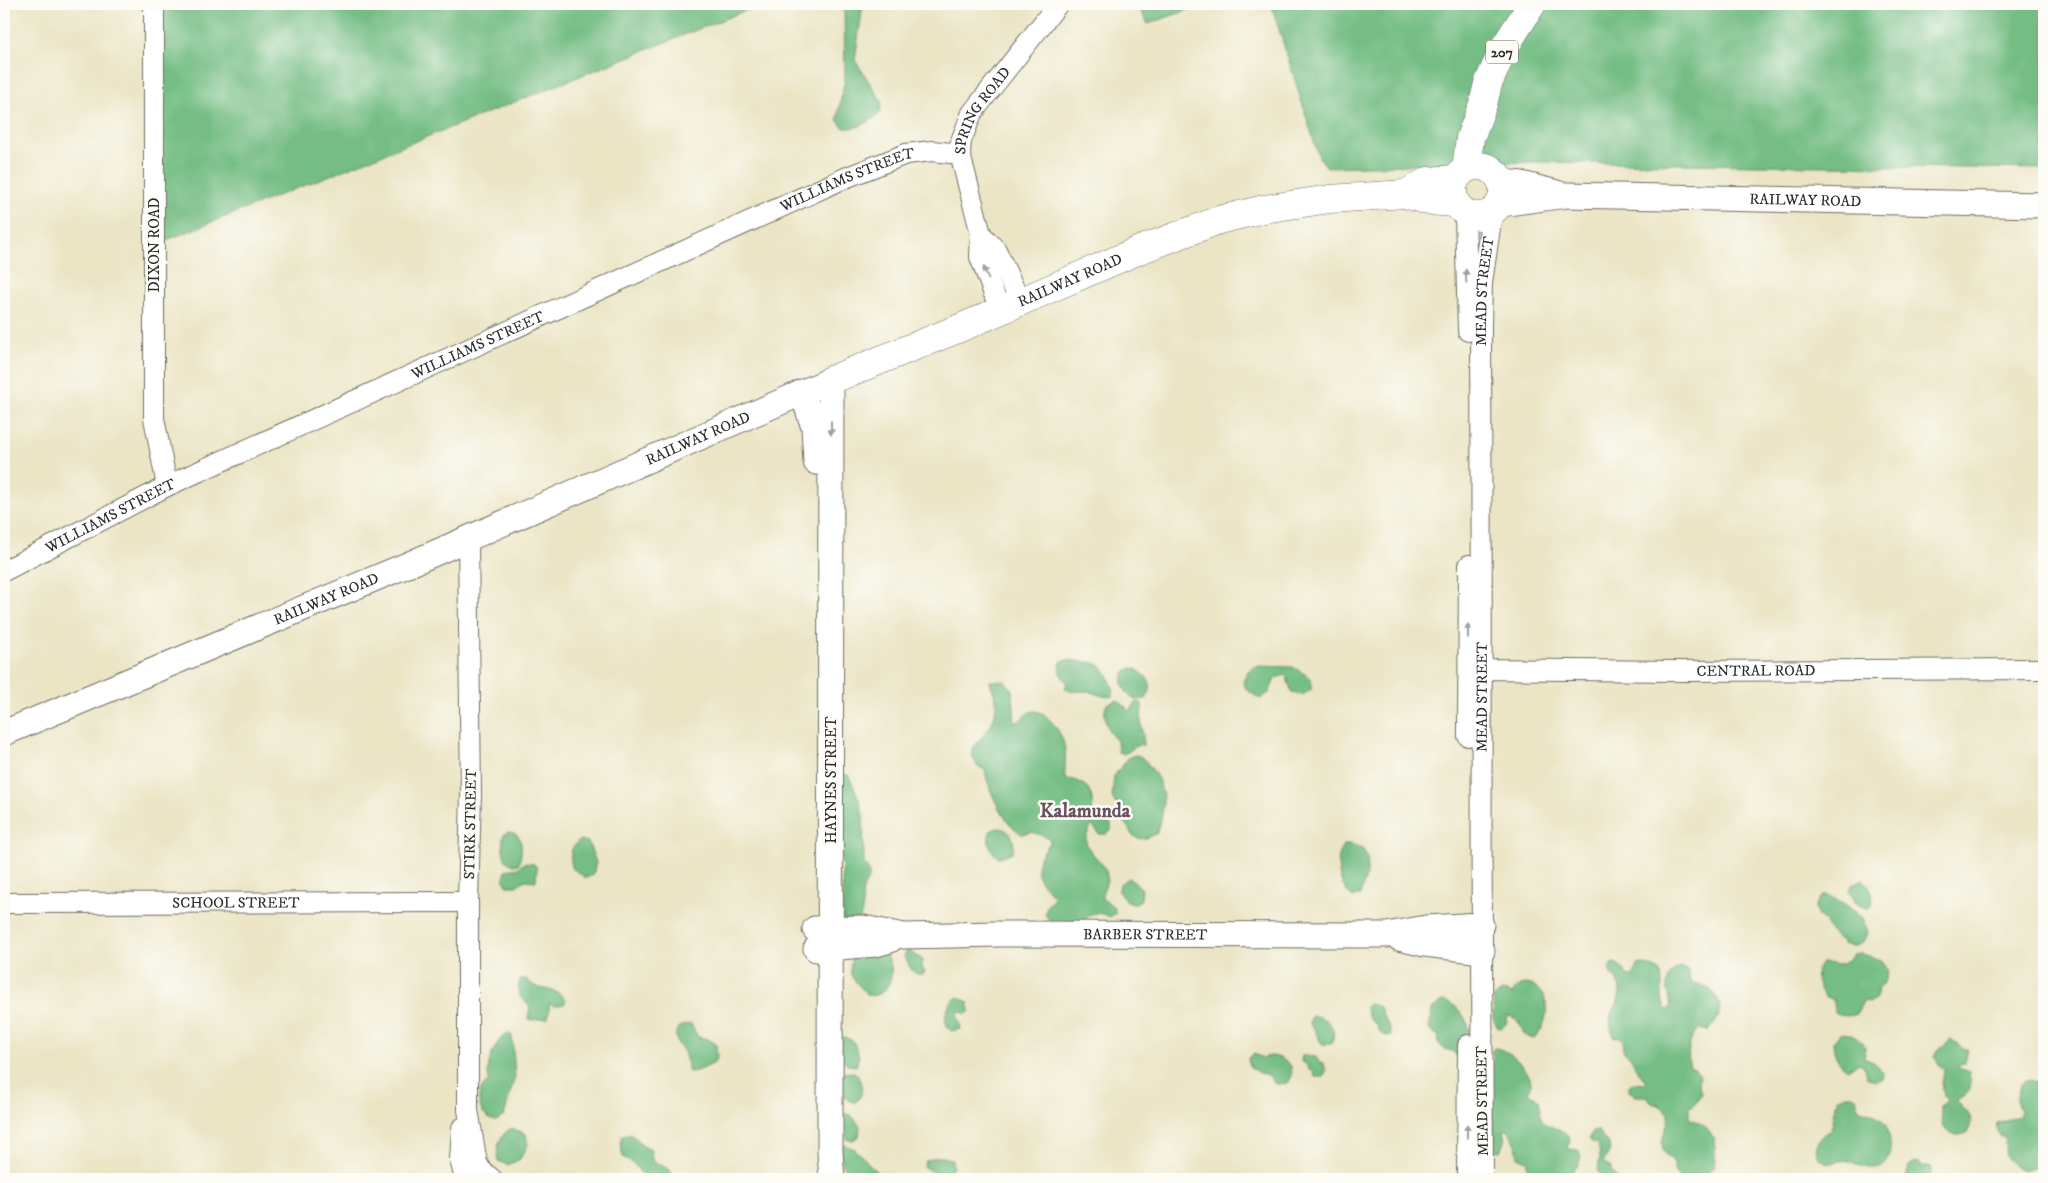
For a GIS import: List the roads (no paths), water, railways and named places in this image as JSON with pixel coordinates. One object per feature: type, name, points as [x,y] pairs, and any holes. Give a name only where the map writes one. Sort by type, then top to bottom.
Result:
[{"type":"main road","name":"207","points":[[1460,191],[1470,138],[1483,104],[1488,84],[1504,48],[1532,4]]},
{"type":"main road","name":"207","points":[[1483,104],[1498,193]]},
{"type":"main road","points":[[1477,166],[1488,168],[1498,193],[1483,217],[1474,217],[1460,191],[1477,166]]},
{"type":"main road","name":"RAILWAY ROAD","points":[[831,380],[960,328],[1137,251],[1219,220],[1299,202],[1404,194],[1429,201],[1460,191]]},
{"type":"street","name":"DIXON ROAD","points":[[154,4],[154,418],[167,486]]},
{"type":"street","name":"SPRING ROAD","points":[[1010,305],[980,257],[981,234],[960,154],[961,141],[972,113],[1058,4]]},
{"type":"street","name":"WILLIAMS STREET","points":[[4,571],[167,486],[845,178],[915,152],[932,151],[960,154]]},
{"type":"street","name":"RAILWAY ROAD","points":[[1498,193],[1522,184],[1566,195],[2044,205]]},
{"type":"street","name":"MEAD STREET","points":[[1460,191],[1476,669]]},
{"type":"street","name":"MEAD STREET","points":[[1467,1179],[1475,951],[1480,327],[1482,283],[1498,193]]},
{"type":"street","name":"RAILWAY ROAD","points":[[4,733],[468,538],[831,380]]},
{"type":"street","name":"HAYNES STREET","points":[[815,1179],[823,939],[824,498],[831,380]]},
{"type":"street","name":"HAYNES STREET","points":[[802,392],[814,427],[824,498]]},
{"type":"street","name":"STIRK STREET","points":[[468,538],[471,794],[468,902],[468,1110],[477,1163],[481,1170],[492,1179]]},
{"type":"street","name":"CENTRAL ROAD","points":[[1476,669],[1677,671],[2044,669]]},
{"type":"street","name":"SCHOOL STREET","points":[[4,903],[468,902]]},
{"type":"street","name":"BARBER STREET","points":[[823,939],[876,944],[904,936],[999,934],[1387,935],[1426,928],[1475,925]]},
{"type":"street","name":"BARBER STREET","points":[[1387,935],[1425,944],[1475,951]]},
{"type":"street","name":"HAYNES STREET","points":[[823,939],[832,1179]]},
{"type":"street","name":"MEAD STREET","points":[[1475,951],[1484,1179]]},
{"type":"street","name":"STIRK STREET","points":[[465,1179],[460,1160],[461,1132],[468,1110]]},
{"type":"district","name":"Kalamunda","points":[[1085,810]]}]
